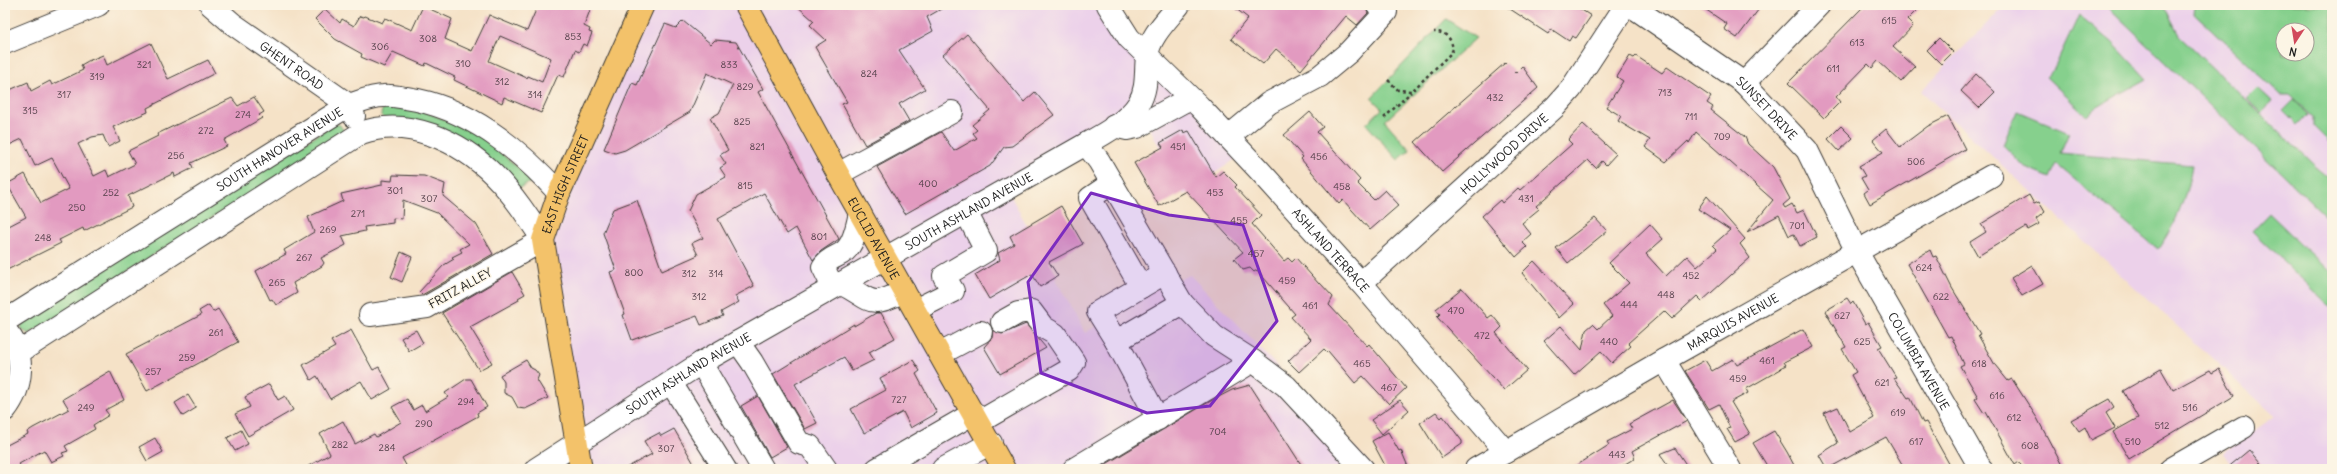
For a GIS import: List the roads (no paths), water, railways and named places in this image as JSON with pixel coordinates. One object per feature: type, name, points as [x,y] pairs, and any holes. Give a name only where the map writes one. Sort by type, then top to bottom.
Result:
[{"type":"main road","name":"EAST HIGH STREET","points":[[581,469],[543,240],[558,193],[643,5]]},
{"type":"main road","name":"EUCLID AVENUE","points":[[746,5],[884,257],[977,418],[1004,469]]},
{"type":"street","points":[[5,43],[98,5]]},
{"type":"street","name":"GHENT ROAD","points":[[211,5],[233,24],[349,105]]},
{"type":"street","name":"ASHLAND TERRACE","points":[[1108,5],[1122,29],[1147,57],[1228,136],[1361,283],[1506,452]]},
{"type":"street","name":"SOUTH ASHLAND AVENUE","points":[[536,469],[701,363],[884,257],[1086,144],[1114,126],[1133,111],[1142,96],[1147,75],[1147,57],[1153,40],[1180,5]]},
{"type":"street","name":"HOLLYWOOD DRIVE","points":[[1361,283],[1555,107],[1571,89],[1626,5]]},
{"type":"street","name":"SUNSET DRIVE","points":[[1630,5],[1744,83],[1808,150],[1857,252]]},
{"type":"street","points":[[1744,83],[1820,5]]},
{"type":"street","points":[[1228,136],[1269,103],[1320,76],[1349,52],[1382,8]]},
{"type":"street","name":"SOUTH HANOVER AVENUE","points":[[5,321],[349,105],[370,98],[386,96],[419,100],[440,106],[466,118],[498,137],[522,156],[558,193]]},
{"type":"street","points":[[1114,126],[1127,129],[1137,127],[1190,98]]},
{"type":"street","points":[[349,105],[361,134]]},
{"type":"street","points":[[838,174],[952,112]]},
{"type":"street","points":[[18,353],[361,134],[375,128],[405,128],[440,138],[457,147],[493,174],[522,207],[543,240]]},
{"type":"street","points":[[1086,144],[1112,183],[1182,303],[1214,336],[1253,361],[1286,386],[1363,469]]},
{"type":"street","name":"MARQUIS AVENUE","points":[[1476,469],[1664,360],[1991,176]]},
{"type":"street","points":[[1112,183],[1090,198],[1140,287]]},
{"type":"street","points":[[915,310],[953,291],[944,276],[986,251],[966,212]]},
{"type":"street","points":[[860,213],[854,236],[847,250],[828,259],[823,267],[837,285],[861,293],[868,301],[880,303],[904,291]]},
{"type":"street","name":"FRITZ ALLEY","points":[[370,315],[427,307],[543,240]]},
{"type":"street","name":"COLUMBIA AVENUE","points":[[1857,252],[1981,469]]},
{"type":"street","points":[[1158,419],[1116,341],[1098,312],[1165,273]]},
{"type":"street","points":[[1116,341],[1182,303]]},
{"type":"street","points":[[877,469],[1069,370],[1074,362],[1055,334],[1043,327],[1031,311],[1018,313],[1002,322]]},
{"type":"street","points":[[5,330],[18,353],[21,368],[19,383],[14,397],[5,410]]},
{"type":"street","points":[[940,354],[981,332]]},
{"type":"street","points":[[738,342],[752,362],[799,443],[810,446],[826,469]]},
{"type":"street","points":[[1664,360],[1730,469]]},
{"type":"street","points":[[1074,469],[1253,361]]},
{"type":"street","points":[[701,363],[763,469]]},
{"type":"street","points":[[671,383],[725,469]]},
{"type":"street","points":[[2171,469],[2244,427]]},
{"type":"street","points":[[943,469],[991,444]]}]
